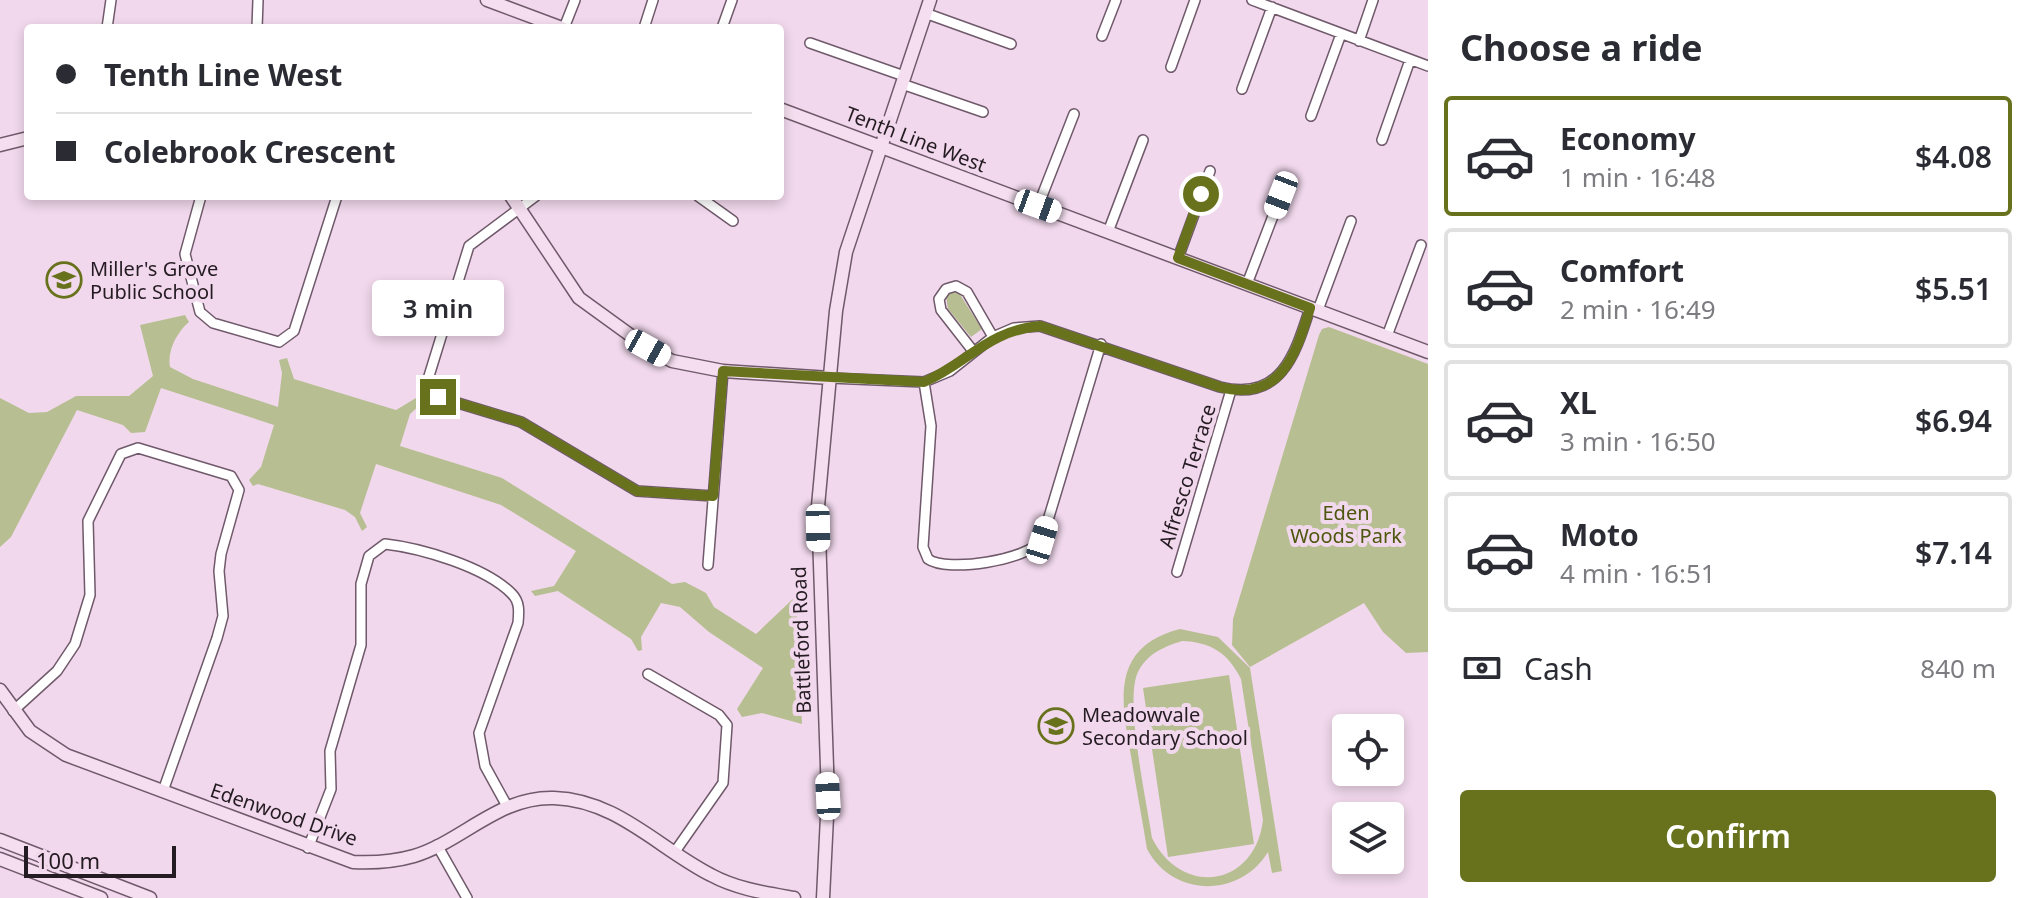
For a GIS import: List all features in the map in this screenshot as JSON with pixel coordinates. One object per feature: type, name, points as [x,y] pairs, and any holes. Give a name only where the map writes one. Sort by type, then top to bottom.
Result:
[{"type":"street","points":[[108,24],[111,0]]},
{"type":"street","points":[[257,24],[258,0]]},
{"type":"street","points":[[565,24],[575,0]]},
{"type":"street","points":[[645,24],[653,0]]},
{"type":"street","points":[[723,24],[732,0]]},
{"type":"street","points":[[1102,36],[1116,0]]},
{"type":"street","points":[[1171,67],[1195,0]]},
{"type":"street","points":[[1252,0],[1428,66]]},
{"type":"street","points":[[1359,41],[1373,0]]},
{"type":"street","points":[[492,1],[552,24]]},
{"type":"street","points":[[928,4],[1011,44]]},
{"type":"street","name":"Battleford Road","points":[[823,898],[828,796],[818,506],[841,270],[928,4]]},
{"type":"street","points":[[1242,89],[1272,7]]},
{"type":"street","points":[[1311,116],[1341,34]]},
{"type":"street","points":[[810,43],[983,112]]},
{"type":"street","points":[[1382,140],[1410,60]]},
{"type":"street","name":"Tenth Line West","points":[[784,111],[1428,352]]},
{"type":"street","points":[[1038,206],[1074,114]]},
{"type":"street","points":[[0,145],[24,139]]},
{"type":"street","points":[[1108,232],[1143,140]]},
{"type":"street","points":[[1178,258],[1210,171]]},
{"type":"street","points":[[1247,284],[1281,195]]},
{"type":"street","points":[[200,200],[185,254],[200,312],[213,323],[279,342],[294,331],[336,200]]},
{"type":"street","points":[[704,200],[733,221]]},
{"type":"street","points":[[713,496],[637,491],[534,428],[438,397],[431,388],[429,376],[469,246],[515,201],[579,298],[592,311],[672,361],[723,371],[924,382],[950,371],[993,337],[1014,328],[1040,326],[1231,390],[1264,385],[1279,376],[1294,357],[1351,221]]},
{"type":"street","points":[[1387,336],[1421,245]]},
{"type":"street","points":[[973,351],[941,310],[939,299],[946,289],[956,286],[967,292],[993,337]]},
{"type":"street","points":[[924,382],[931,426],[923,547],[928,559],[946,566],[1024,555],[1036,549],[1042,540],[1101,344]]},
{"type":"street","points":[[708,565],[723,371]]},
{"type":"street","name":"Alfresco Terrace","points":[[1177,572],[1231,390]]},
{"type":"street","points":[[13,711],[57,671],[75,644],[90,595],[88,521],[121,454],[138,448],[231,476],[239,490],[219,571],[223,616],[163,791]]},
{"type":"street","points":[[308,848],[331,789],[330,751],[361,645],[361,584],[369,556],[385,544],[464,565],[512,594],[519,606],[518,623],[479,733],[485,766],[507,806]]},
{"type":"street","points":[[648,674],[719,715],[727,725],[723,783],[674,853]]},
{"type":"street","name":"Edenwood Drive","points":[[0,690],[30,731],[66,755],[308,848],[353,862],[381,863],[415,856],[507,806],[553,798],[590,803],[627,819],[674,853],[740,893],[794,898]]},
{"type":"street","points":[[0,840],[150,898]]},
{"type":"street","points":[[437,845],[467,898]]},
{"type":"street","points":[[0,859],[101,898]]},
{"type":"green space","points":[[952,292],[959,293],[982,329],[971,337],[948,309],[946,296]]},
{"type":"green space","points":[[185,315],[189,322],[174,342],[170,367],[193,379],[278,407],[282,373],[279,360],[287,358],[294,379],[396,410],[416,398],[420,405],[410,414],[400,446],[502,478],[672,584],[685,582],[706,593],[714,607],[756,634],[796,596],[802,724],[762,713],[742,717],[737,709],[763,668],[709,632],[680,607],[661,603],[641,637],[642,650],[638,651],[631,639],[558,591],[535,596],[531,591],[554,586],[576,551],[501,505],[376,464],[360,513],[367,527],[362,531],[355,517],[345,510],[258,484],[253,486],[249,480],[261,467],[274,425],[161,388],[145,432],[131,433],[123,425],[77,410],[11,537],[0,547],[0,398],[29,413],[47,412],[76,396],[129,396],[153,376],[140,325]]},
{"type":"green space","name":"Eden Woods Park","points":[[1329,327],[1428,364],[1428,652],[1406,653],[1383,632],[1364,603],[1250,667],[1232,645],[1233,619],[1319,335],[1322,329]]},
{"type":"green space","points":[[1180,629],[1218,637],[1250,668],[1282,871],[1272,873],[1268,852],[1256,867],[1241,878],[1207,886],[1189,884],[1173,877],[1147,849],[1127,735],[1124,696],[1131,663],[1141,649],[1157,637]],"holes":[[[1182,641],[1202,644],[1218,651],[1241,679],[1263,820],[1257,842],[1246,860],[1232,871],[1216,877],[1198,876],[1181,870],[1165,857],[1152,838],[1142,777],[1134,705],[1138,672],[1151,656]]]},
{"type":"green space","points":[[1229,675],[1254,844],[1168,857],[1143,688]]},
{"type":"place","name":"Miller's Grove Public School","points":[[64,280]]},
{"type":"place","name":"Meadowvale Secondary School","points":[[1056,726]]},
{"type":"route","points":[[438,397],[534,428],[637,491],[713,496],[723,371],[855,381],[924,382],[950,371],[993,337],[1014,328],[1040,326],[1231,390],[1264,385],[1279,376],[1294,357],[1310,308],[1178,258],[1201,194]]}]
